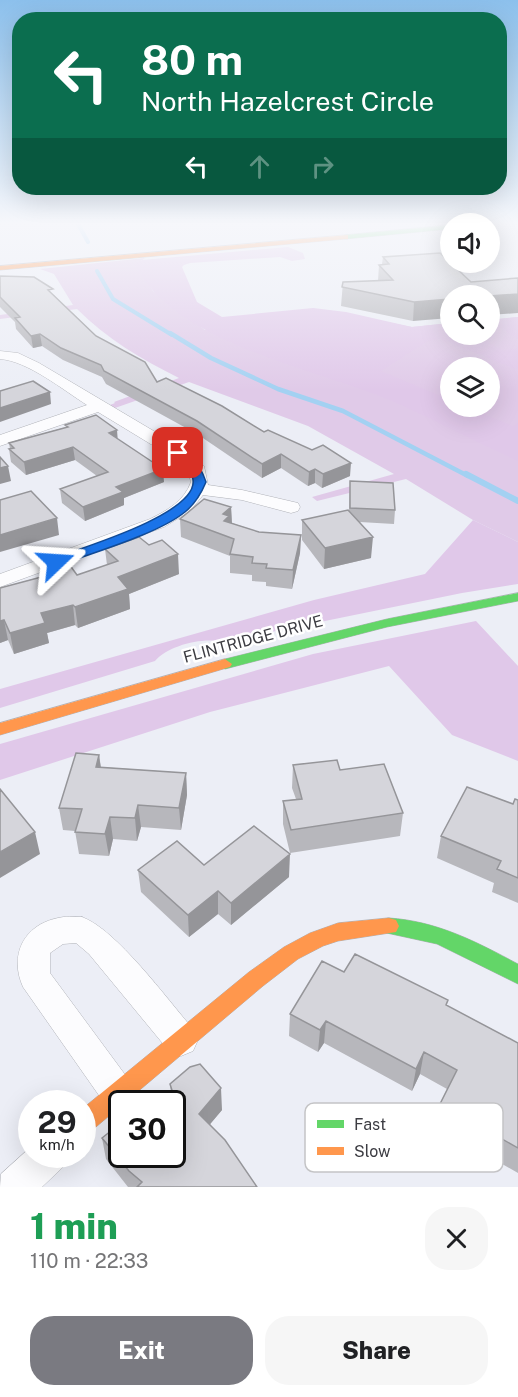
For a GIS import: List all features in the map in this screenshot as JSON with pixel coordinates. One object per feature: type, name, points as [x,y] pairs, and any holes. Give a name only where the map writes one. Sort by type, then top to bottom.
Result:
[{"type":"main road","name":"FLINTRIDGE DRIVE","points":[[0,729],[163,680],[331,634],[412,616],[518,597]]},
{"type":"main road","points":[[120,1090],[287,955],[319,938],[377,925],[407,927],[437,934],[467,946],[518,975]]},
{"type":"main road","points":[[96,1111],[108,1100]]},
{"type":"street","points":[[0,355],[23,360],[186,459],[198,474],[198,489],[181,510],[158,523],[0,581]]},
{"type":"street","points":[[0,441],[99,406]]},
{"type":"street","points":[[198,489],[242,495],[291,507]]},
{"type":"street","points":[[116,1090],[34,977],[34,947],[58,931],[82,930],[100,944],[182,1040]]},
{"type":"street","points":[[14,1187],[35,1168]]},
{"type":"shaded area","points":[[57,279],[145,279],[153,291],[205,330],[357,316],[412,327],[440,324],[440,345],[500,345],[500,319],[518,317],[518,542],[473,520],[406,479],[317,501],[312,497],[394,474],[308,426],[189,382],[115,408],[110,405],[114,402],[179,378],[125,348],[77,309],[0,319],[0,315],[73,305]]},
{"type":"shaded area","points":[[145,279],[187,279],[197,302],[222,317],[313,308],[346,312],[412,327],[440,324],[440,339],[428,341],[381,371],[440,396],[440,417],[491,417],[513,426],[518,423],[518,461],[399,404],[253,352],[215,335],[182,315],[154,292]]},
{"type":"shaded area","points":[[518,317],[518,339],[500,328],[500,319]]},
{"type":"shaded area","points":[[455,345],[493,345],[503,351],[518,348],[518,370],[500,363],[500,357],[485,357]]},
{"type":"shaded area","points":[[473,520],[518,542],[518,584],[462,593],[222,642],[205,641],[186,644],[168,651],[155,661],[0,708],[0,689],[314,600],[425,574]]},
{"type":"shaded area","points":[[476,621],[518,666],[518,761],[452,735],[389,666],[210,712],[0,780],[0,744],[313,654]]},
{"type":"building","points":[[0,279],[38,279],[53,289],[48,290],[96,336],[145,362],[157,382],[166,378],[222,406],[264,432],[268,430],[312,450],[323,445],[351,463],[323,474],[315,469],[309,472],[281,454],[262,464],[197,421],[104,371],[101,365],[61,348],[40,334],[31,336],[15,318],[20,317],[0,297]]},
{"type":"building","points":[[468,279],[471,282],[518,279],[518,294],[500,295],[500,285],[440,285],[440,300],[414,302],[342,287],[343,282]]},
{"type":"building","points":[[33,381],[50,392],[0,408],[0,391]]},
{"type":"building","points":[[96,415],[117,430],[109,433],[163,469],[116,487],[123,492],[83,507],[60,489],[108,472],[73,447],[24,462],[9,449],[14,448],[9,443],[68,427],[65,425]]},
{"type":"building","points":[[0,457],[8,466],[0,468]]},
{"type":"building","points":[[350,481],[393,483],[395,510],[350,508]]},
{"type":"building","points":[[31,491],[57,518],[0,535],[0,500]]},
{"type":"building","points":[[204,499],[231,507],[223,514],[229,516],[224,521],[259,532],[301,535],[293,570],[266,568],[267,564],[252,563],[253,557],[230,554],[234,539],[180,519]]},
{"type":"building","points":[[348,510],[373,537],[325,548],[302,520]]},
{"type":"building","points":[[139,537],[149,545],[162,540],[178,554],[118,577],[128,589],[75,607],[73,605],[41,613],[45,623],[10,633],[4,620],[0,621],[0,588],[49,575],[47,571],[69,564],[77,575],[118,561],[105,549]]},
{"type":"building","points":[[76,753],[99,755],[96,767],[186,773],[179,808],[138,805],[135,818],[110,817],[105,834],[75,832],[82,809],[59,808]]},
{"type":"building","points":[[337,760],[340,770],[384,764],[403,813],[291,830],[283,801],[302,799],[293,765]]},
{"type":"building","points":[[467,787],[513,804],[515,799],[518,800],[518,878],[497,869],[501,861],[441,836]]},
{"type":"building","points":[[0,789],[35,832],[0,852]]},
{"type":"building","points":[[254,826],[290,854],[231,903],[218,891],[188,915],[138,870],[177,841],[204,865]]},
{"type":"building","points":[[355,954],[448,1000],[446,1005],[518,1043],[518,1148],[503,1140],[503,1103],[440,1103],[457,1070],[424,1052],[416,1069],[326,1021],[320,1030],[290,1014],[322,961],[344,972]]},
{"type":"building","points":[[200,1064],[221,1088],[199,1114],[225,1140],[257,1187],[137,1187],[142,1182],[127,1168],[186,1168],[186,1090],[172,1090],[170,1084],[190,1067]]},
{"type":"building","points":[[108,1133],[108,1145],[102,1138]]},
{"type":"waterway","points":[[102,279],[113,299],[172,335]]},
{"type":"waterway","points":[[170,333],[211,358],[278,389],[343,411],[468,476]]},
{"type":"waterway","points":[[466,474],[518,501]]},
{"type":"traffic: fast","points":[[225,664],[387,623],[518,597]]},
{"type":"traffic: fast","points":[[389,926],[424,931],[456,942],[518,975]]},
{"type":"traffic: slow","points":[[0,729],[225,664]]},
{"type":"traffic: slow","points":[[96,1112],[256,979],[291,953],[317,939],[338,932],[389,926]]},
{"type":"route","points":[[56,562],[158,523],[181,510],[195,494],[200,482],[195,466],[178,453]]}]
